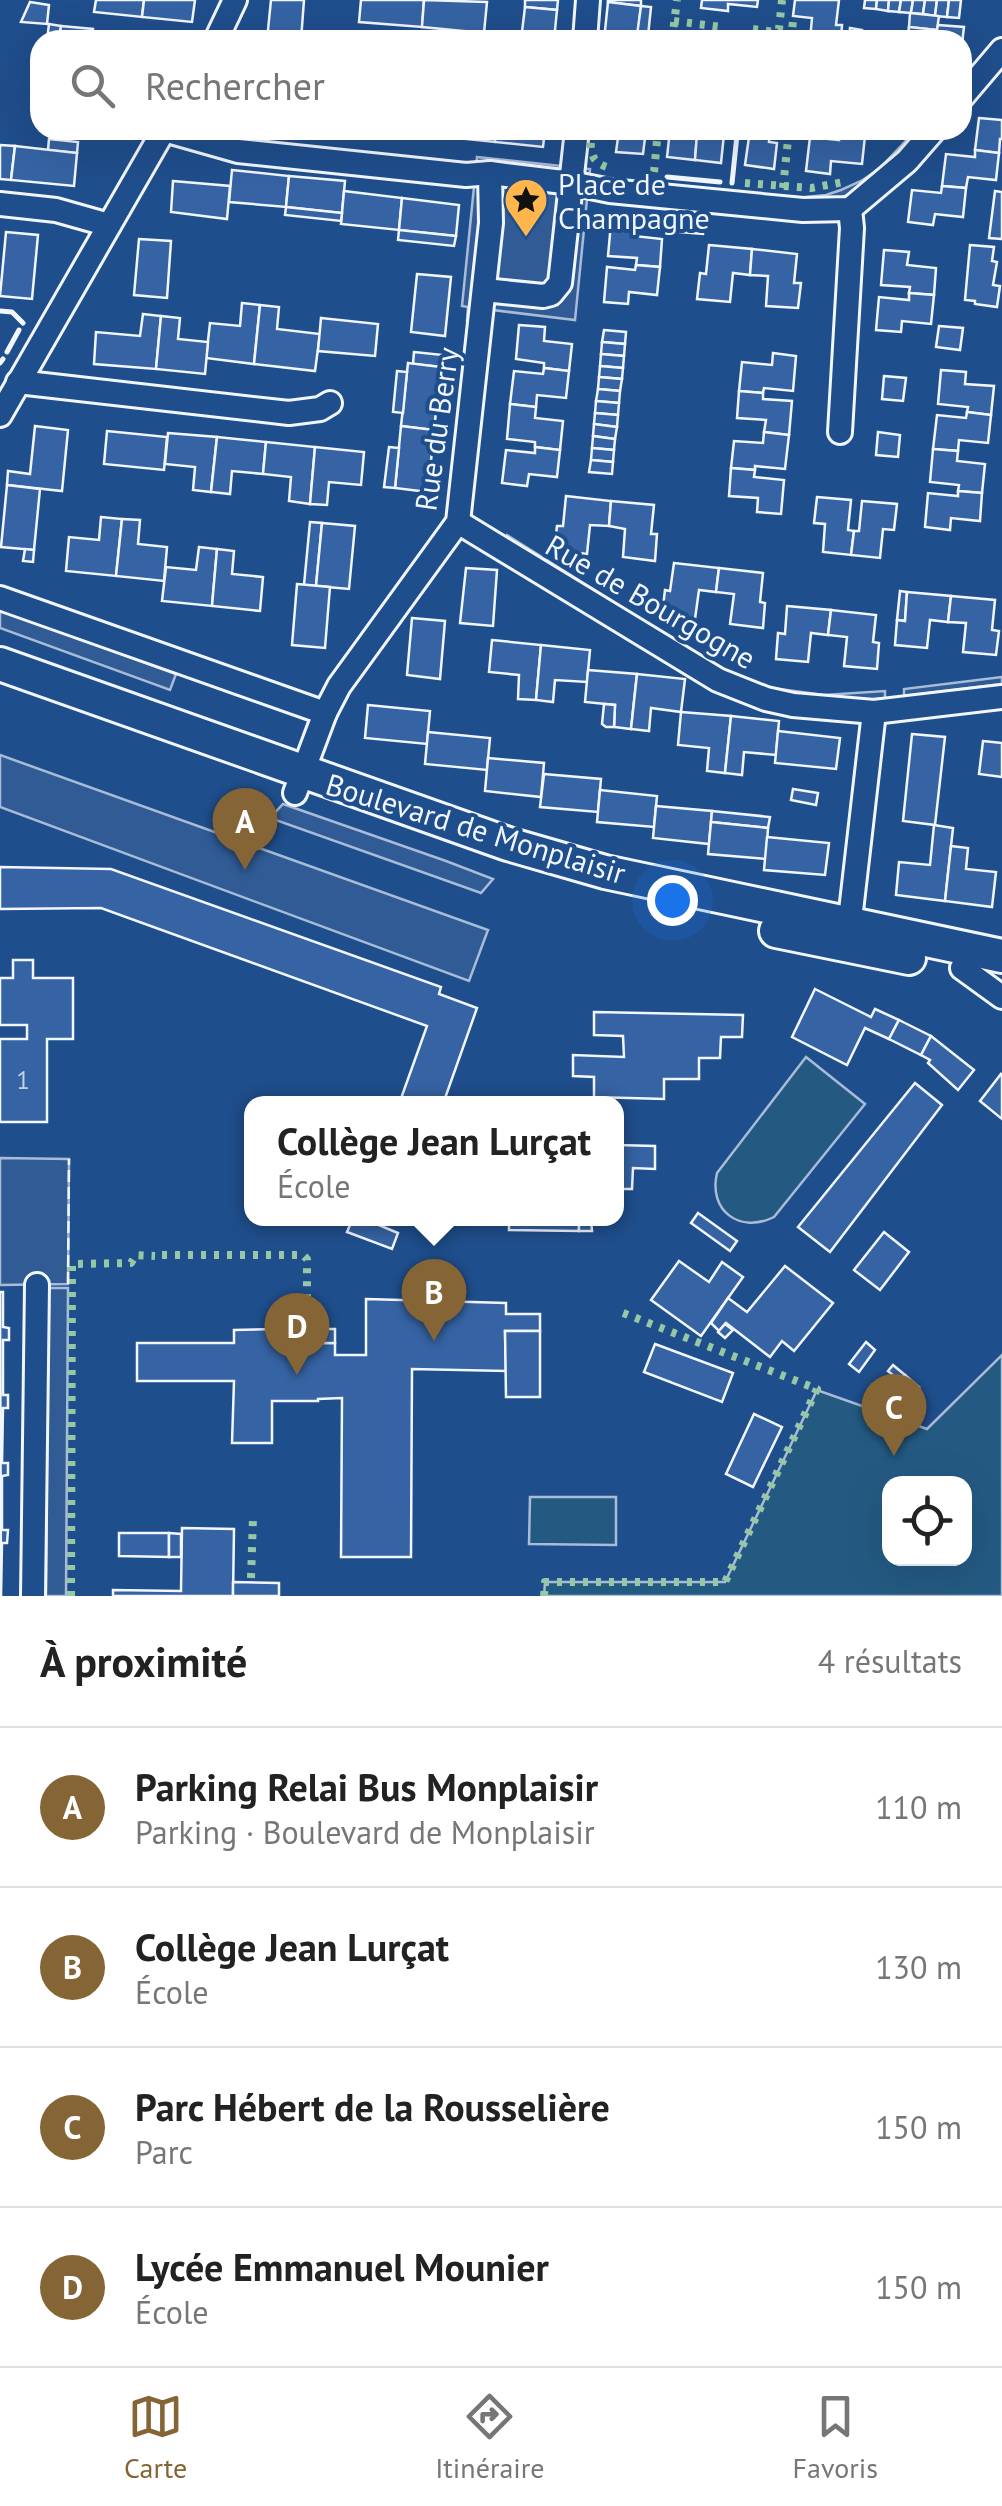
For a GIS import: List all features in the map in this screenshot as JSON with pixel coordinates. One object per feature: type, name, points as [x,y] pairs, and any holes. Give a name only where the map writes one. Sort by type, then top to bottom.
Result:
[{"type":"main road","name":"Boulevard de Monplaisir","points":[[0,664],[299,783]]},
{"type":"main road","name":"Boulevard de Monplaisir","points":[[0,687],[299,783],[586,867],[1002,978]]},
{"type":"main road","name":"Boulevard de Monplaisir","points":[[848,934],[1002,956]]},
{"type":"street","points":[[221,30],[235,0]]},
{"type":"street","points":[[586,30],[588,0]]},
{"type":"street","points":[[972,85],[1002,50]]},
{"type":"street","points":[[0,414],[158,140]]},
{"type":"street","points":[[199,140],[238,151],[466,175],[490,174],[572,183],[610,192],[803,210],[850,209],[907,161],[925,140]]},
{"type":"street","points":[[484,290],[544,296],[556,290],[560,283],[576,140]]},
{"type":"street","name":"Rue du Berry","points":[[325,713],[339,686],[458,522],[491,223],[490,174]]},
{"type":"street","points":[[0,204],[56,210],[109,225]]},
{"type":"street","points":[[840,432],[850,209]]},
{"type":"street","points":[[18,382],[288,413],[320,409],[330,402]]},
{"type":"street","name":"Rue de Bourgogne","points":[[458,522],[730,685],[766,699],[874,712],[1002,697]]},
{"type":"street","points":[[0,598],[325,713]]},
{"type":"street","points":[[848,934],[874,712]]},
{"type":"street","name":"Boulevard de Monplaisir","points":[[299,783],[325,713]]},
{"type":"street","name":"Boulevard de Monplaisir","points":[[962,968],[1002,996]]},
{"type":"street","points":[[34,1596],[36,1285]]},
{"type":"shaded area","points":[[907,140],[914,140],[862,188],[843,197],[821,203],[736,198],[736,192],[796,198],[826,195],[879,169]]},
{"type":"shaded area","name":"Place de Champagne","points":[[477,157],[590,169],[575,320],[476,308],[474,322],[467,321],[468,307],[462,306]]},
{"type":"shaded area","points":[[507,535],[714,665],[743,678],[772,688],[824,695],[885,691],[885,698],[838,703],[758,692],[503,542]]},
{"type":"shaded area","points":[[0,610],[176,674],[170,690],[0,628]]},
{"type":"shaded area","points":[[1002,677],[1002,684],[904,696],[904,689]]},
{"type":"shaded area","points":[[0,755],[488,930],[469,981],[0,807]]},
{"type":"shaded area","points":[[283,804],[493,879],[481,893],[270,818]]},
{"type":"shaded area","points":[[806,1057],[865,1104],[774,1217],[761,1222],[739,1221],[729,1216],[717,1198],[717,1173]]},
{"type":"shaded area","points":[[0,1158],[69,1159],[68,1284],[0,1285]]},
{"type":"shaded area","points":[[48,1288],[68,1288],[66,1596],[46,1596]]},
{"type":"shaded area","points":[[1002,1355],[1002,1596],[544,1596],[545,1582],[725,1582],[817,1390],[927,1429]]},
{"type":"shaded area","points":[[530,1497],[616,1497],[616,1545],[529,1544]]},
{"type":"building","points":[[96,0],[144,0],[142,17],[94,12]]},
{"type":"building","points":[[144,0],[195,0],[192,22],[142,17]]},
{"type":"building","points":[[271,0],[304,0],[302,30],[268,30]]},
{"type":"building","points":[[361,0],[424,0],[422,27],[359,22]]},
{"type":"building","points":[[424,0],[487,2],[484,30],[422,27]]},
{"type":"building","points":[[525,0],[558,0],[557,10],[525,7]]},
{"type":"building","points":[[641,0],[641,6],[608,2]]},
{"type":"building","points":[[702,0],[758,0],[757,7],[728,4],[728,11],[701,8]]},
{"type":"building","points":[[795,0],[839,0],[836,25],[842,25],[842,30],[811,30],[812,18],[793,16]]},
{"type":"building","points":[[865,0],[877,0],[876,9],[864,8]]},
{"type":"building","points":[[877,0],[889,0],[888,11],[876,9]]},
{"type":"building","points":[[889,0],[901,0],[899,12],[888,11]]},
{"type":"building","points":[[901,0],[913,0],[911,13],[899,12]]},
{"type":"building","points":[[913,0],[925,0],[923,14],[911,13]]},
{"type":"building","points":[[925,0],[937,0],[935,16],[923,14]]},
{"type":"building","points":[[937,0],[949,0],[947,17],[935,16]]},
{"type":"building","points":[[949,0],[961,0],[959,18],[947,17]]},
{"type":"building","points":[[30,2],[49,5],[47,24],[21,22]]},
{"type":"building","points":[[608,2],[641,6],[638,30],[605,30]]},
{"type":"building","points":[[641,6],[651,7],[649,30],[638,30]]},
{"type":"building","points":[[525,7],[557,10],[555,30],[522,30]]},
{"type":"building","points":[[910,13],[939,16],[937,30],[909,27]]},
{"type":"building","points":[[938,25],[964,27],[964,30],[937,30]]},
{"type":"building","points":[[61,26],[93,29],[93,30],[60,30]]},
{"type":"building","points":[[979,118],[1002,120],[999,153],[975,150]]},
{"type":"building","points":[[49,140],[78,142],[77,153],[48,150]]},
{"type":"building","points":[[495,140],[544,140],[543,147]]},
{"type":"building","points":[[618,140],[645,140],[643,154],[616,152]]},
{"type":"building","points":[[669,140],[697,140],[695,160],[667,157]]},
{"type":"building","points":[[697,140],[723,140],[721,163],[695,160]]},
{"type":"building","points":[[749,140],[777,143],[774,169],[745,165]]},
{"type":"building","points":[[810,140],[865,140],[862,164],[831,161],[830,174],[806,171]]},
{"type":"building","points":[[0,145],[15,146],[11,180],[0,179]]},
{"type":"building","points":[[15,146],[77,153],[74,186],[11,180]]},
{"type":"building","points":[[975,150],[999,153],[996,180],[968,177],[966,188],[942,186],[946,154],[975,157]]},
{"type":"building","points":[[232,170],[289,176],[286,207],[229,202]]},
{"type":"building","points":[[289,176],[345,181],[342,213],[286,207]]},
{"type":"building","points":[[173,181],[230,186],[227,219],[171,212]]},
{"type":"building","points":[[942,186],[966,188],[963,217],[935,214],[933,225],[908,222],[912,190],[941,193]]},
{"type":"building","points":[[344,191],[402,198],[399,230],[341,224]]},
{"type":"building","points":[[995,191],[1002,192],[1002,239],[989,238]]},
{"type":"building","points":[[402,198],[459,205],[456,236],[399,230]]},
{"type":"building","points":[[286,207],[342,213],[341,221],[285,215]]},
{"type":"building","points":[[670,208],[705,212],[703,234],[668,231]]},
{"type":"building","points":[[611,223],[636,225],[634,236],[662,239],[660,267],[636,265],[637,258],[608,256]]},
{"type":"building","points":[[399,230],[456,236],[454,246],[398,240]]},
{"type":"building","points":[[6,232],[38,235],[32,299],[0,296]]},
{"type":"building","points":[[139,239],[171,241],[167,298],[134,295]]},
{"type":"building","points":[[709,245],[752,249],[750,275],[733,273],[730,302],[697,299],[700,273],[706,274]]},
{"type":"building","points":[[970,245],[994,247],[992,261],[997,262],[993,285],[1000,286],[997,307],[965,300]]},
{"type":"building","points":[[752,249],[797,254],[794,283],[801,283],[798,308],[766,306],[768,276],[750,275]]},
{"type":"building","points":[[884,250],[909,252],[907,265],[936,268],[934,295],[909,293],[910,287],[881,285]]},
{"type":"building","points":[[636,265],[660,267],[657,295],[629,292],[628,304],[604,302],[607,267],[635,270]]},
{"type":"building","points":[[417,274],[451,277],[445,336],[411,332]]},
{"type":"building","points":[[909,293],[934,295],[931,324],[902,321],[901,332],[876,330],[879,297],[909,300]]},
{"type":"building","points":[[242,303],[260,305],[254,364],[206,358],[210,323],[240,326]]},
{"type":"building","points":[[260,305],[279,307],[277,329],[320,334],[315,371],[254,364]]},
{"type":"building","points":[[143,314],[161,316],[156,369],[94,364],[96,332],[140,336]]},
{"type":"building","points":[[161,316],[180,318],[178,339],[208,342],[205,374],[156,369]]},
{"type":"building","points":[[321,318],[378,324],[375,356],[318,351]]},
{"type":"building","points":[[519,325],[545,327],[544,341],[572,344],[569,371],[516,359]]},
{"type":"building","points":[[939,326],[963,328],[960,350],[936,347]]},
{"type":"building","points":[[604,330],[626,332],[625,344],[602,342]]},
{"type":"building","points":[[602,342],[625,344],[624,356],[601,354]]},
{"type":"building","points":[[414,352],[443,355],[441,367],[413,364]]},
{"type":"building","points":[[773,353],[796,356],[793,391],[739,391],[742,362],[772,365]]},
{"type":"building","points":[[601,354],[624,356],[623,368],[600,366]]},
{"type":"building","points":[[408,363],[441,367],[434,430],[401,426]]},
{"type":"building","points":[[600,366],[623,368],[622,379],[599,377]]},
{"type":"building","points":[[544,368],[569,371],[566,398],[537,395],[536,407],[510,404],[514,371],[543,374]]},
{"type":"building","points":[[941,370],[966,372],[965,384],[994,386],[991,415],[967,412],[968,407],[938,404]]},
{"type":"building","points":[[397,371],[407,372],[403,413],[393,412]]},
{"type":"building","points":[[884,376],[906,378],[903,401],[882,399]]},
{"type":"building","points":[[599,377],[622,379],[620,391],[598,389]]},
{"type":"building","points":[[598,389],[620,391],[619,403],[596,401]]},
{"type":"building","points":[[739,391],[763,393],[763,399],[792,401],[789,435],[764,432],[766,420],[737,418]]},
{"type":"building","points":[[596,401],[619,403],[618,415],[595,413]]},
{"type":"building","points":[[510,404],[536,407],[535,418],[563,421],[560,450],[507,439]]},
{"type":"building","points":[[967,412],[991,415],[988,443],[959,440],[958,451],[933,449],[937,415],[966,418]]},
{"type":"building","points":[[595,413],[618,415],[617,427],[594,424]]},
{"type":"building","points":[[594,424],[617,427],[615,439],[593,436]]},
{"type":"building","points":[[35,426],[68,430],[62,491],[7,485],[8,471],[30,474]]},
{"type":"building","points":[[401,426],[434,430],[428,492],[395,488]]},
{"type":"building","points":[[107,431],[167,437],[164,470],[104,464]]},
{"type":"building","points":[[764,432],[789,435],[785,469],[731,468],[734,441],[763,443]]},
{"type":"building","points":[[878,432],[900,435],[898,457],[876,455]]},
{"type":"building","points":[[168,433],[217,437],[211,492],[193,490],[195,467],[165,464]]},
{"type":"building","points":[[593,436],[615,439],[614,450],[592,448]]},
{"type":"building","points":[[217,437],[266,442],[263,474],[232,471],[230,494],[211,492]]},
{"type":"building","points":[[266,442],[315,447],[310,504],[289,501],[291,477],[263,474]]},
{"type":"building","points":[[315,447],[364,452],[361,485],[329,482],[327,505],[310,504]]},
{"type":"building","points":[[389,447],[399,448],[395,488],[384,487]]},
{"type":"building","points":[[535,447],[560,450],[557,477],[529,474],[527,486],[502,483],[506,450],[535,453]]},
{"type":"building","points":[[592,448],[614,450],[613,462],[591,460]]},
{"type":"building","points":[[933,449],[958,451],[957,461],[985,464],[982,493],[958,491],[959,485],[930,482]]},
{"type":"building","points":[[591,460],[613,462],[612,474],[589,472]]},
{"type":"building","points":[[731,468],[755,470],[754,477],[784,480],[781,514],[757,512],[758,498],[729,496]]},
{"type":"building","points":[[7,485],[40,489],[34,550],[1,547]]},
{"type":"building","points":[[958,491],[982,493],[980,521],[951,518],[950,530],[925,527],[928,493],[958,496]]},
{"type":"building","points":[[566,496],[611,501],[609,526],[590,525],[587,554],[554,550],[557,526],[563,526]]},
{"type":"building","points":[[817,497],[851,500],[851,555],[823,552],[825,524],[814,523]]},
{"type":"building","points":[[611,501],[654,505],[651,534],[657,534],[655,561],[623,557],[625,529],[609,526]]},
{"type":"building","points":[[862,501],[897,504],[894,530],[883,529],[880,558],[851,555],[854,531],[859,531]]},
{"type":"building","points":[[101,517],[122,519],[116,576],[66,571],[69,537],[99,540]]},
{"type":"building","points":[[122,519],[140,520],[138,544],[167,547],[164,581],[116,576]]},
{"type":"building","points":[[310,522],[322,523],[316,586],[304,585]]},
{"type":"building","points":[[322,523],[355,526],[349,589],[316,586]]},
{"type":"building","points":[[199,547],[217,549],[212,606],[162,601],[166,567],[196,570]]},
{"type":"building","points":[[25,549],[34,550],[33,562],[23,561]]},
{"type":"building","points":[[217,549],[234,551],[232,574],[263,577],[260,611],[212,606]]},
{"type":"building","points":[[674,563],[719,568],[716,592],[699,590],[695,619],[662,615]]},
{"type":"building","points":[[466,568],[497,570],[493,626],[460,623]]},
{"type":"building","points":[[719,568],[763,573],[763,628],[730,624],[734,594],[716,592]]},
{"type":"building","points":[[297,584],[330,587],[325,648],[292,645]]},
{"type":"building","points":[[900,591],[907,592],[905,621],[897,620]]},
{"type":"building","points":[[907,592],[951,596],[948,622],[930,620],[927,648],[895,645],[897,620],[905,621]]},
{"type":"building","points":[[951,596],[995,600],[992,630],[999,631],[996,655],[963,652],[966,623],[948,622]]},
{"type":"building","points":[[787,606],[831,610],[828,635],[811,633],[808,662],[776,659],[778,633],[785,634]]},
{"type":"building","points":[[831,610],[876,615],[873,642],[879,643],[877,669],[844,666],[847,637],[828,635]]},
{"type":"building","points":[[412,618],[445,621],[440,679],[407,675]]},
{"type":"building","points":[[492,640],[541,645],[536,700],[518,699],[519,675],[489,672]]},
{"type":"building","points":[[541,645],[590,650],[587,682],[555,680],[553,702],[536,700]]},
{"type":"building","points":[[588,670],[637,674],[631,729],[614,727],[615,705],[585,702]]},
{"type":"building","points":[[637,674],[685,679],[681,712],[651,708],[649,731],[631,729]]},
{"type":"building","points":[[604,704],[615,705],[614,727],[602,724]]},
{"type":"building","points":[[368,705],[430,711],[427,744],[365,738]]},
{"type":"building","points":[[681,712],[731,716],[725,773],[707,771],[709,748],[678,745]]},
{"type":"building","points":[[731,716],[779,721],[776,755],[744,752],[742,775],[725,773]]},
{"type":"building","points":[[778,731],[840,738],[836,769],[775,763]]},
{"type":"building","points":[[428,732],[490,738],[487,770],[425,764]]},
{"type":"building","points":[[912,734],[945,737],[935,825],[903,821]]},
{"type":"building","points":[[983,741],[1002,743],[1002,777],[979,774]]},
{"type":"building","points":[[488,758],[544,763],[541,797],[485,791]]},
{"type":"building","points":[[544,774],[601,779],[598,812],[540,807]]},
{"type":"building","points":[[793,789],[818,793],[816,805],[791,800]]},
{"type":"building","points":[[600,790],[657,796],[654,827],[597,822]]},
{"type":"building","points":[[656,806],[712,811],[709,844],[653,838]]},
{"type":"building","points":[[712,811],[770,817],[768,828],[711,822]]},
{"type":"building","points":[[711,822],[768,828],[766,859],[708,854]]},
{"type":"building","points":[[934,825],[953,828],[945,901],[896,895],[899,862],[930,865]]},
{"type":"building","points":[[767,837],[829,843],[825,875],[764,870]]},
{"type":"building","points":[[951,846],[968,848],[966,869],[996,872],[992,907],[945,901]]},
{"type":"building","points":[[0,867],[111,869],[441,987],[439,994],[477,1008],[446,1096],[402,1096],[427,1026],[101,908],[0,909]]},
{"type":"building","points":[[13,960],[33,960],[33,978],[73,978],[73,1039],[47,1039],[47,1122],[0,1122],[0,1039],[27,1039],[27,1025],[0,1025],[0,978],[13,978]]},
{"type":"building","points":[[815,989],[871,1017],[875,1009],[899,1020],[889,1039],[865,1028],[847,1065],[792,1037]]},
{"type":"building","points":[[594,1012],[743,1015],[742,1037],[721,1037],[720,1058],[699,1058],[699,1079],[664,1079],[664,1099],[594,1096],[594,1077],[573,1076],[573,1055],[624,1057],[623,1036],[594,1035]]},
{"type":"building","points":[[899,1020],[931,1036],[921,1055],[889,1039]]},
{"type":"building","points":[[931,1036],[974,1070],[958,1090],[921,1055]]},
{"type":"building","points":[[1002,1075],[1002,1119],[980,1101]]},
{"type":"building","points":[[915,1083],[942,1105],[830,1252],[798,1227]]},
{"type":"building","points":[[624,1145],[655,1146],[655,1169],[633,1168],[632,1189],[624,1189]]},
{"type":"building","points":[[698,1213],[737,1241],[730,1251],[691,1223]]},
{"type":"building","points":[[350,1226],[381,1226],[398,1233],[392,1249],[347,1232]]},
{"type":"building","points":[[509,1226],[579,1226],[579,1231],[509,1230]]},
{"type":"building","points":[[579,1226],[592,1226],[592,1231],[579,1231]]},
{"type":"building","points":[[884,1232],[909,1252],[880,1290],[854,1270]]},
{"type":"building","points":[[679,1261],[709,1282],[722,1262],[743,1277],[701,1336],[651,1300]]},
{"type":"building","points":[[785,1266],[833,1303],[794,1351],[782,1341],[770,1357],[726,1323],[719,1331],[711,1323],[728,1298],[747,1312]]},
{"type":"building","points":[[0,1292],[3,1327],[9,1328],[9,1340],[3,1340],[3,1395],[8,1395],[8,1408],[3,1408],[2,1463],[8,1463],[8,1475],[2,1476],[2,1530],[8,1530],[7,1543],[2,1543],[1,1596]]},
{"type":"building","points":[[366,1299],[506,1303],[506,1314],[540,1314],[540,1331],[505,1331],[506,1371],[412,1369],[411,1557],[341,1557],[342,1398],[272,1401],[272,1443],[232,1443],[234,1381],[137,1381],[137,1343],[234,1343],[234,1330],[281,1329],[325,1321],[324,1343],[335,1343],[335,1355],[366,1355]]},
{"type":"building","points":[[725,1324],[733,1330],[725,1338],[718,1332]]},
{"type":"building","points":[[324,1329],[335,1329],[335,1343],[324,1343]]},
{"type":"building","points":[[505,1331],[540,1331],[540,1397],[506,1397]]},
{"type":"building","points":[[866,1342],[875,1350],[859,1372],[849,1364]]},
{"type":"building","points":[[655,1344],[733,1373],[722,1402],[644,1372]]},
{"type":"building","points":[[893,1365],[905,1375],[900,1381],[888,1371]]},
{"type":"building","points":[[905,1375],[919,1387],[904,1402],[891,1389]]},
{"type":"building","points":[[754,1414],[782,1427],[753,1487],[726,1474]]},
{"type":"building","points":[[182,1528],[234,1529],[233,1596],[113,1596],[113,1590],[181,1591]]},
{"type":"building","points":[[119,1533],[169,1533],[169,1557],[119,1556]]},
{"type":"building","points":[[169,1533],[181,1534],[181,1557],[169,1557]]},
{"type":"building","points":[[233,1582],[279,1583],[279,1596],[233,1596]]},
{"type":"hedge","points":[[673,30],[677,0]]},
{"type":"hedge","points":[[778,30],[782,0]]},
{"type":"hedge","points":[[674,21],[721,27]]},
{"type":"hedge","points":[[792,30],[793,21]]},
{"type":"hedge","points":[[753,29],[760,30]]},
{"type":"hedge","points":[[591,140],[593,157],[607,167]]},
{"type":"hedge","points":[[654,172],[657,140]]},
{"type":"hedge","points":[[783,188],[788,140]]},
{"type":"hedge","points":[[745,183],[811,188],[844,182]]},
{"type":"hedge","points":[[71,1596],[72,1264],[131,1263],[136,1255],[155,1256]]},
{"type":"hedge","points":[[162,1255],[303,1255],[307,1259],[307,1304]]},
{"type":"hedge","points":[[544,1596],[545,1582],[725,1582],[817,1389],[623,1313]]},
{"type":"hedge","points":[[251,1578],[253,1518]]},
{"type":"fence","points":[[68,1284],[69,1159]]},
{"type":"wall","points":[[732,183],[736,140]]},
{"type":"wall","points":[[667,177],[720,182]]},
{"type":"wall","points":[[0,311],[12,312],[23,323]]},
{"type":"wall","points":[[7,352],[19,330]]},
{"type":"wall","points":[[0,363],[3,359]]},
{"type":"place","name":"Place de Champagne","points":[[526,238]]},
{"type":"place","name":"Parking Relai Bus Monplaisir","points":[[245,870]]},
{"type":"place","name":"Collège Jean Lurçat","points":[[434,1341]]},
{"type":"place","name":"Lycée Emmanuel Mounier","points":[[297,1375]]},
{"type":"place","name":"Parc Hébert de la Rousselière","points":[[894,1456]]}]
